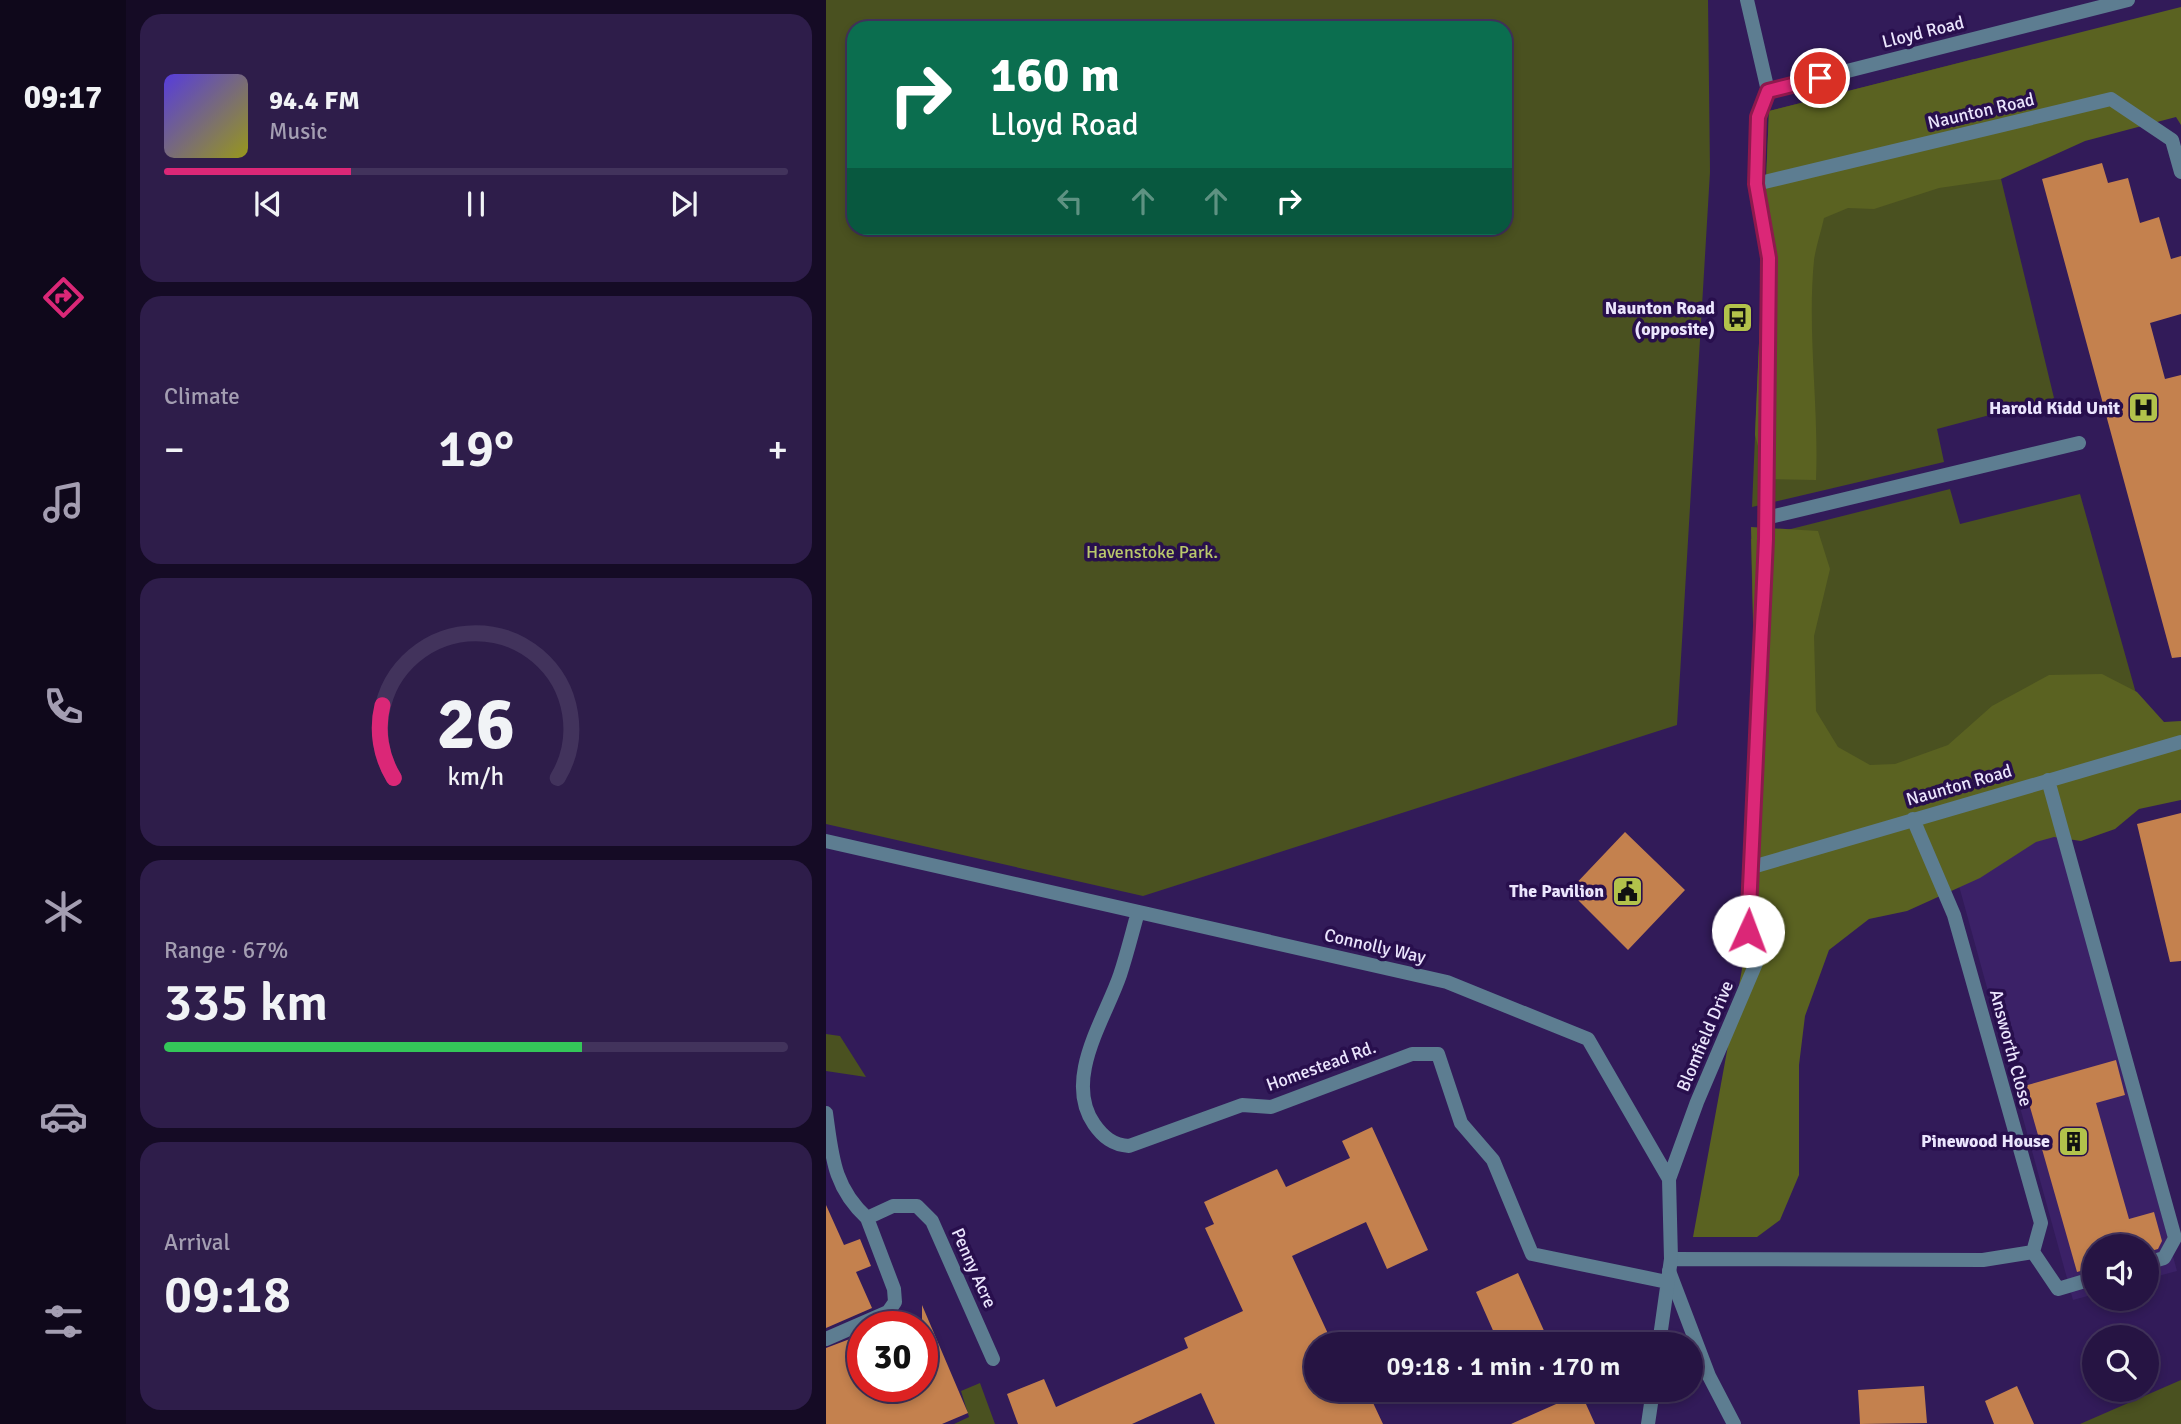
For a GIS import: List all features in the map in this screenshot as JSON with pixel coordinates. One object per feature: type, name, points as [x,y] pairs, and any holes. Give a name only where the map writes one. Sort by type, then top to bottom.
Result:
[{"type":"street","points":[[1746,0],[1768,91]]},
{"type":"street","name":"Lloyd Road","points":[[1768,91],[2129,0]]},
{"type":"street","name":"Blomfield Drive","points":[[1669,1179],[1765,942],[1748,931],[1766,518],[1769,258],[1756,184],[1758,117],[1768,91]]},
{"type":"street","name":"Naunton Road","points":[[1756,184],[2111,99],[2172,140],[2181,172]]},
{"type":"street","points":[[1766,518],[2079,443]]},
{"type":"street","name":"Naunton Road","points":[[1749,868],[2181,742]]},
{"type":"street","points":[[2048,779],[2175,1238],[2164,1258],[2159,1259]]},
{"type":"street","name":"Answorth Close","points":[[1913,819],[1954,915],[2041,1223],[2033,1252]]},
{"type":"street","name":"Connolly Way","points":[[826,841],[1447,982],[1588,1039],[1669,1179],[1669,1271],[1660,1332]]},
{"type":"street","name":"Homestead Rd.","points":[[1138,912],[1120,975],[1085,1068],[1082,1091],[1088,1115],[1102,1135],[1116,1145],[1129,1146],[1242,1105],[1271,1107],[1412,1054],[1438,1054],[1461,1123],[1493,1160],[1532,1254],[1669,1271]]},
{"type":"street","points":[[826,1113],[834,1168],[851,1203],[867,1218],[894,1289],[895,1302],[888,1311],[826,1339]]},
{"type":"street","name":"Penny Acre","points":[[867,1218],[894,1206],[916,1206],[932,1221],[993,1359]]},
{"type":"street","points":[[1734,1424],[1709,1376],[1669,1271],[1983,1260],[2033,1252],[2058,1289],[2082,1282]]},
{"type":"street","points":[[1648,1424],[1651,1402]]},
{"type":"shaded area","points":[[2050,807],[2177,1271],[2159,1276],[2159,1234],[2082,1234],[2082,1298],[2073,1300],[1945,835]]},
{"type":"green space","name":"Havenstoke Park.","points":[[826,0],[1708,0],[1710,172],[1677,725],[1143,896],[826,824]]},
{"type":"green space","points":[[2181,7],[2181,125],[2176,117],[2085,141],[2001,179],[1939,188],[1874,209],[1848,208],[1824,218],[1815,255],[1812,287],[1816,480],[1767,479],[1755,435],[1769,111]]},
{"type":"green space","points":[[1974,59],[2054,398],[1937,429],[1944,462],[1752,507],[1769,111]]},
{"type":"green space","points":[[1950,489],[1960,524],[2080,494],[2157,768],[1759,876],[1751,539]]},
{"type":"green space","points":[[1751,527],[1818,531],[1830,569],[1814,636],[1816,711],[1838,747],[1870,765],[1895,764],[1948,745],[1992,706],[2049,675],[2102,674],[2137,692],[2164,722],[2181,721],[2181,800],[2139,809],[2115,829],[2081,841],[2054,837],[2036,842],[1980,878],[1907,911],[1869,919],[1829,950],[1805,1016],[1799,1065],[1799,1175],[1780,1220],[1757,1237],[1693,1237],[1759,876]]},
{"type":"green space","points":[[826,1034],[840,1036],[866,1077],[826,1071]]},
{"type":"green space","points":[[2181,1380],[2181,1424],[2080,1424],[2130,1402],[2159,1402],[2159,1390]]},
{"type":"green space","points":[[980,1383],[995,1424],[954,1424],[969,1417],[961,1391]]},
{"type":"building","name":"Harold Kidd Unit","points":[[2102,163],[2108,183],[2128,178],[2140,223],[2159,217],[2171,259],[2181,256],[2181,314],[2150,323],[2165,379],[2181,375],[2181,657],[2172,658],[2042,179]]},
{"type":"building","points":[[2181,813],[2181,961],[2170,962],[2137,824]]},
{"type":"building","name":"The Pavilion","points":[[1625,832],[1685,890],[1628,950],[1569,891]]},
{"type":"building","name":"Pinewood House","points":[[2116,1060],[2125,1095],[2096,1103],[2129,1219],[2154,1212],[2162,1241],[2159,1247],[2159,1234],[2082,1234],[2082,1271],[2077,1272],[2024,1086]]},
{"type":"building","points":[[1372,1127],[1428,1250],[1387,1269],[1366,1222],[1292,1256],[1327,1332],[1304,1332],[1304,1402],[1373,1402],[1383,1424],[1215,1424],[1201,1393],[1132,1424],[1018,1424],[1007,1394],[1044,1379],[1056,1407],[1188,1348],[1184,1338],[1243,1311],[1205,1228],[1214,1224],[1204,1202],[1277,1169],[1286,1187],[1350,1158],[1342,1141]]},
{"type":"building","points":[[826,1205],[844,1245],[860,1239],[871,1266],[856,1272],[872,1308],[865,1311],[847,1311],[847,1319],[826,1328]]},
{"type":"building","points":[[1518,1273],[1545,1332],[1494,1332],[1476,1292]]},
{"type":"building","points":[[847,1340],[847,1402],[938,1402],[938,1343],[968,1413],[942,1424],[826,1424],[826,1348]]},
{"type":"building","points":[[1924,1386],[1927,1423],[1860,1424],[1858,1390]]},
{"type":"building","points":[[2017,1386],[2034,1424],[1994,1424],[1985,1401]]},
{"type":"building","points":[[1561,1402],[1585,1402],[1595,1424],[1511,1424]]},
{"type":"place","name":"Naunton Road (opposite)","points":[[1738,318]]},
{"type":"place","name":"Harold Kidd Unit","points":[[2143,408]]},
{"type":"place","name":"The Pavilion","points":[[1627,891]]},
{"type":"place","name":"Pinewood House","points":[[2073,1141]]},
{"type":"route","points":[[1748,931],[1766,539],[1769,258],[1756,184],[1758,117],[1768,91],[1820,78]]}]
